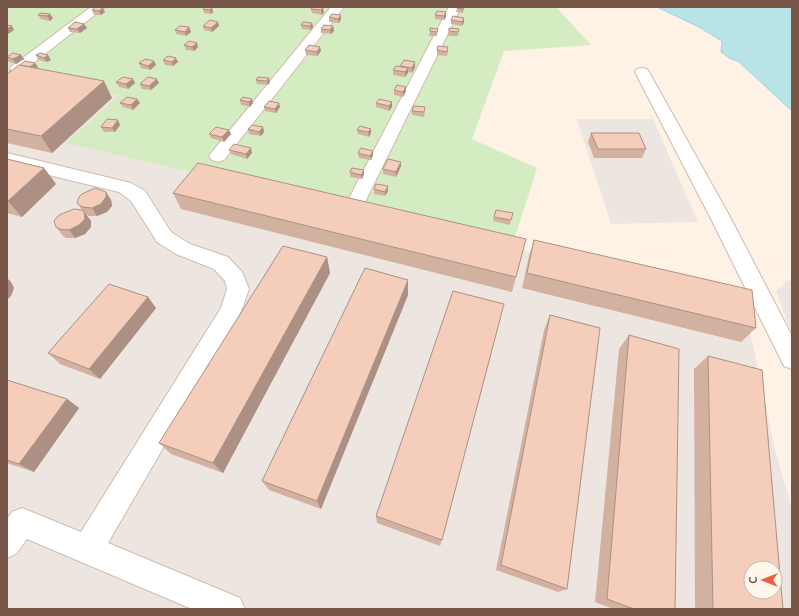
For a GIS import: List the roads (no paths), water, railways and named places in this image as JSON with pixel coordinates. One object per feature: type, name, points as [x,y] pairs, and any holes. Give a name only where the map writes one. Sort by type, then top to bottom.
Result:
[{"type":"lane","points":[[17,69],[99,7]]},
{"type":"lane","points":[[218,156],[338,7]]},
{"type":"lane","points":[[356,202],[455,7]]},
{"type":"lane","points":[[642,72],[719,215],[792,359]]},
{"type":"lane","points":[[7,159],[125,187],[138,196],[164,237],[183,249],[221,263],[235,278],[238,289],[231,311],[87,550]]},
{"type":"lane","points":[[12,527],[87,550],[229,609]]},
{"type":"water","points":[[657,7],[792,7],[792,111],[738,61],[731,59],[721,52],[722,41],[699,27]]}]
